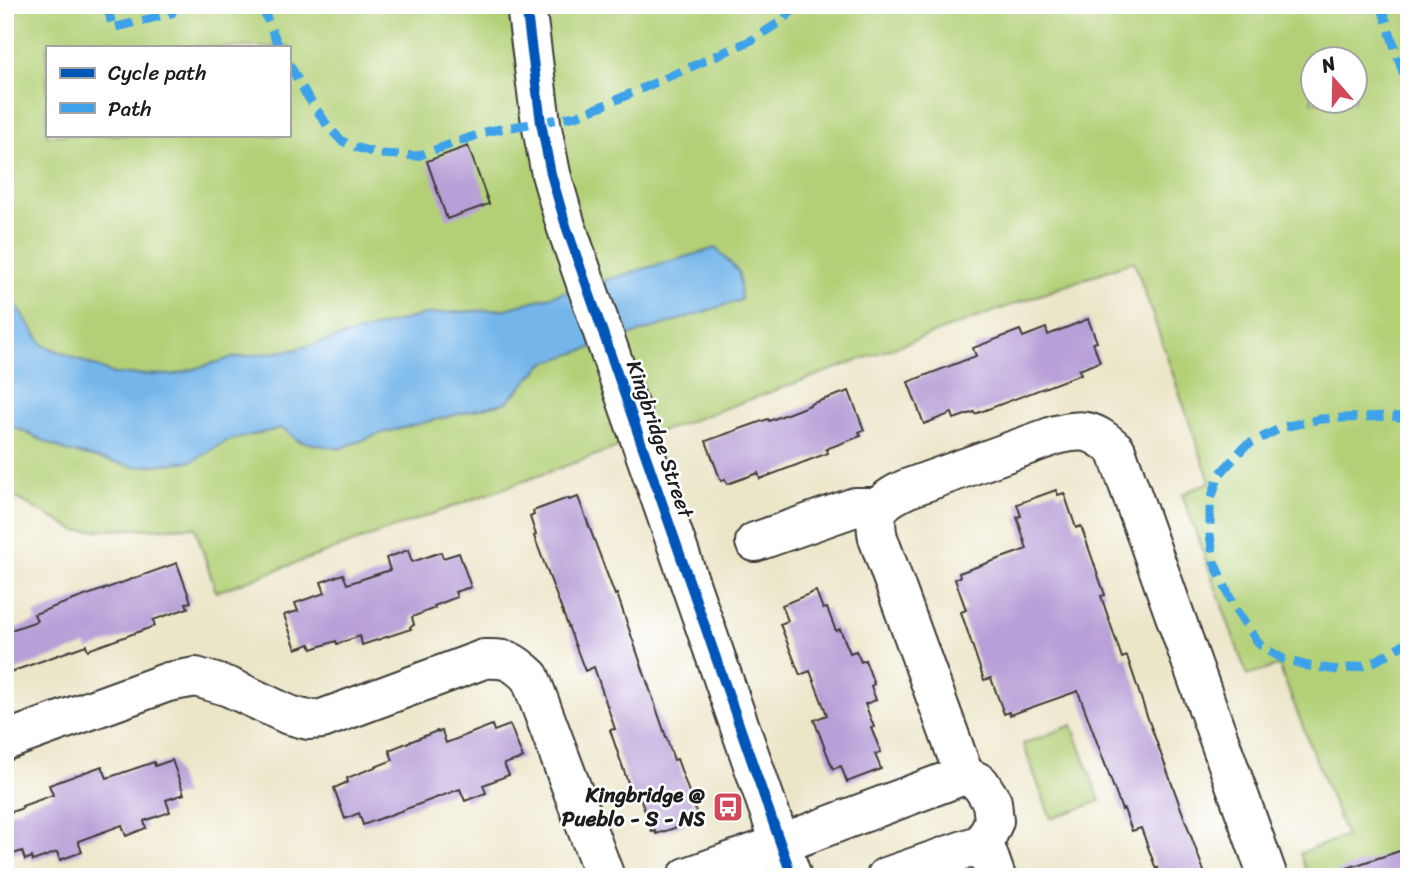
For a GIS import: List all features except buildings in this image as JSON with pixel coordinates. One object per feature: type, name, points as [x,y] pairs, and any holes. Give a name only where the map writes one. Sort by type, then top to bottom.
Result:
[{"type":"street","name":"Kingbridge Street","points":[[526,5],[541,123],[551,174],[566,226],[786,860]]},
{"type":"street","points":[[886,877],[990,860],[994,821],[992,802],[980,783],[964,775],[878,538],[875,523],[879,507],[890,496],[906,489],[1075,430],[1098,435],[1116,450],[1269,877]]},
{"type":"street","points":[[755,542],[856,507],[879,507]]},
{"type":"street","points":[[5,741],[168,682],[196,677],[229,687],[289,715],[308,720],[323,719],[484,659],[503,658],[517,665],[530,677],[605,877]]},
{"type":"street","points":[[687,877],[786,860],[964,775]]},
{"type":"green space","points":[[5,5],[1409,5],[1409,877],[1308,877],[1300,853],[1346,836],[1279,666],[1247,675],[1182,494],[1210,482],[1134,261],[216,592],[195,527],[77,531],[5,492]]},
{"type":"green space","points":[[1072,725],[1100,801],[1051,819],[1023,744]]},
{"type":"water","points":[[716,248],[739,272],[741,300],[544,363],[507,402],[382,433],[339,449],[299,441],[282,428],[227,441],[193,461],[136,467],[66,451],[5,423],[5,288],[43,345],[114,374],[173,375],[231,358],[292,350],[426,314],[506,309]]},
{"type":"marked path","points":[[107,5],[113,28],[172,13],[170,5]]},
{"type":"marked path","points":[[261,5],[279,46]]},
{"type":"marked path","points":[[290,66],[330,129],[342,141],[379,154],[417,156],[489,131],[576,116],[609,103],[752,40],[783,20],[798,5]]},
{"type":"marked path","points":[[1381,5],[1409,91]]},
{"type":"marked path","points":[[1409,422],[1401,417],[1390,416],[1321,419],[1283,427],[1245,446],[1219,475],[1210,502],[1210,534],[1214,562],[1235,609],[1260,645],[1283,659],[1338,670],[1376,661],[1409,641]]},
{"type":"cycle path","points":[[526,5],[541,123],[551,174],[566,226],[792,877]]},
{"type":"place","name":"Kingbridge @ Pueblo - S - NS","points":[[728,807]]}]
